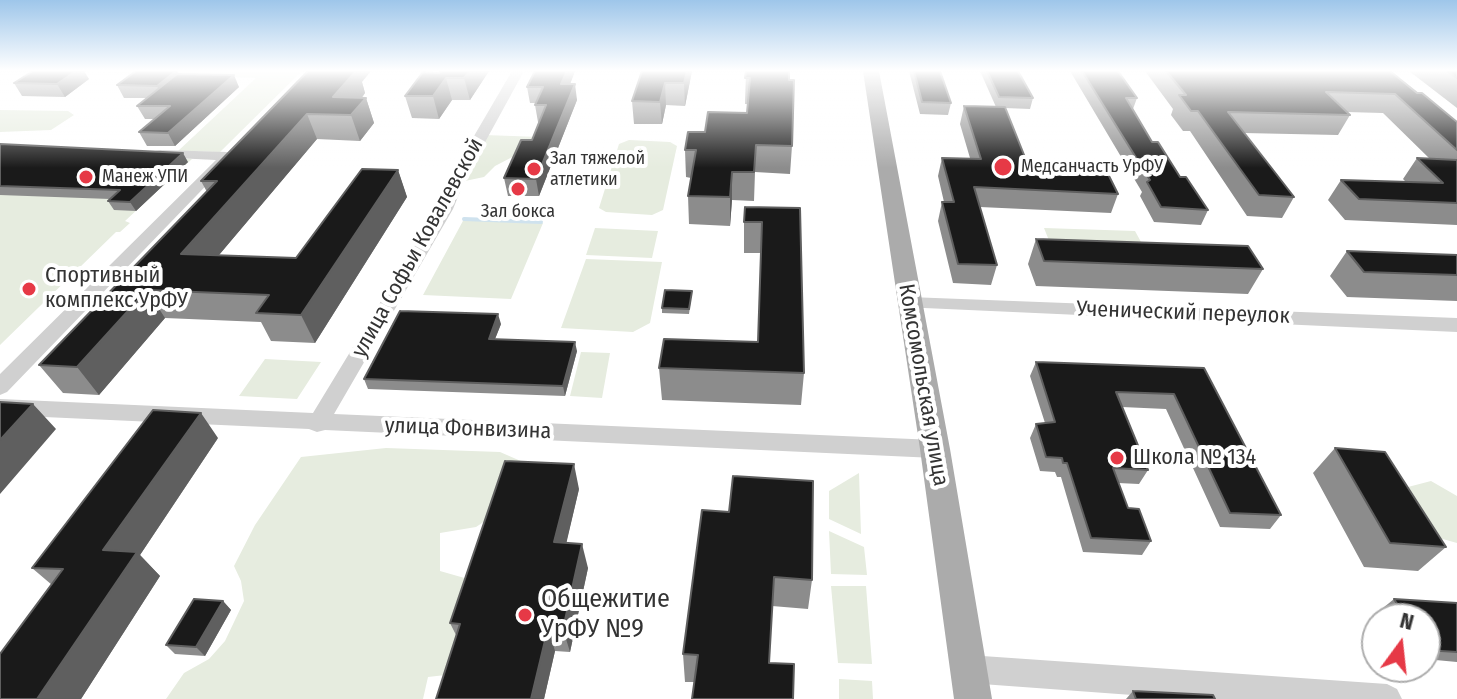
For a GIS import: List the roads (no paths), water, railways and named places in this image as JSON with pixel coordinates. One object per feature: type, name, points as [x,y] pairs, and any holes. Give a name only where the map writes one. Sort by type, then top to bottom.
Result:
[{"type":"main road","name":"Комсомольская улица","points":[[876,104],[935,449],[970,684]]},
{"type":"street","name":"улица Софьи Ковалевской","points":[[317,424],[445,209],[458,177],[500,104]]},
{"type":"street","points":[[0,387],[231,151],[144,153]]},
{"type":"street","name":"Ученический переулок","points":[[909,303],[1457,325]]},
{"type":"street","name":"улица Фонвизина","points":[[0,407],[317,424],[935,449]]},
{"type":"street","points":[[970,684],[1387,699]]},
{"type":"waterway","points":[[464,219],[541,222]]},
{"type":"place","name":"Медсанчасть УрФУ","points":[[1003,167]]},
{"type":"place","name":"Зал тяжелой атлетики","points":[[534,169]]},
{"type":"place","name":"Манеж УПИ","points":[[86,177]]},
{"type":"place","name":"Зал бокса","points":[[518,189]]},
{"type":"place","name":"Спортивный комплекс УрФУ","points":[[29,289]]},
{"type":"place","name":"Школа № 134","points":[[1117,458]]},
{"type":"place","name":"Общежитие УрФУ №9","points":[[525,615]]}]
